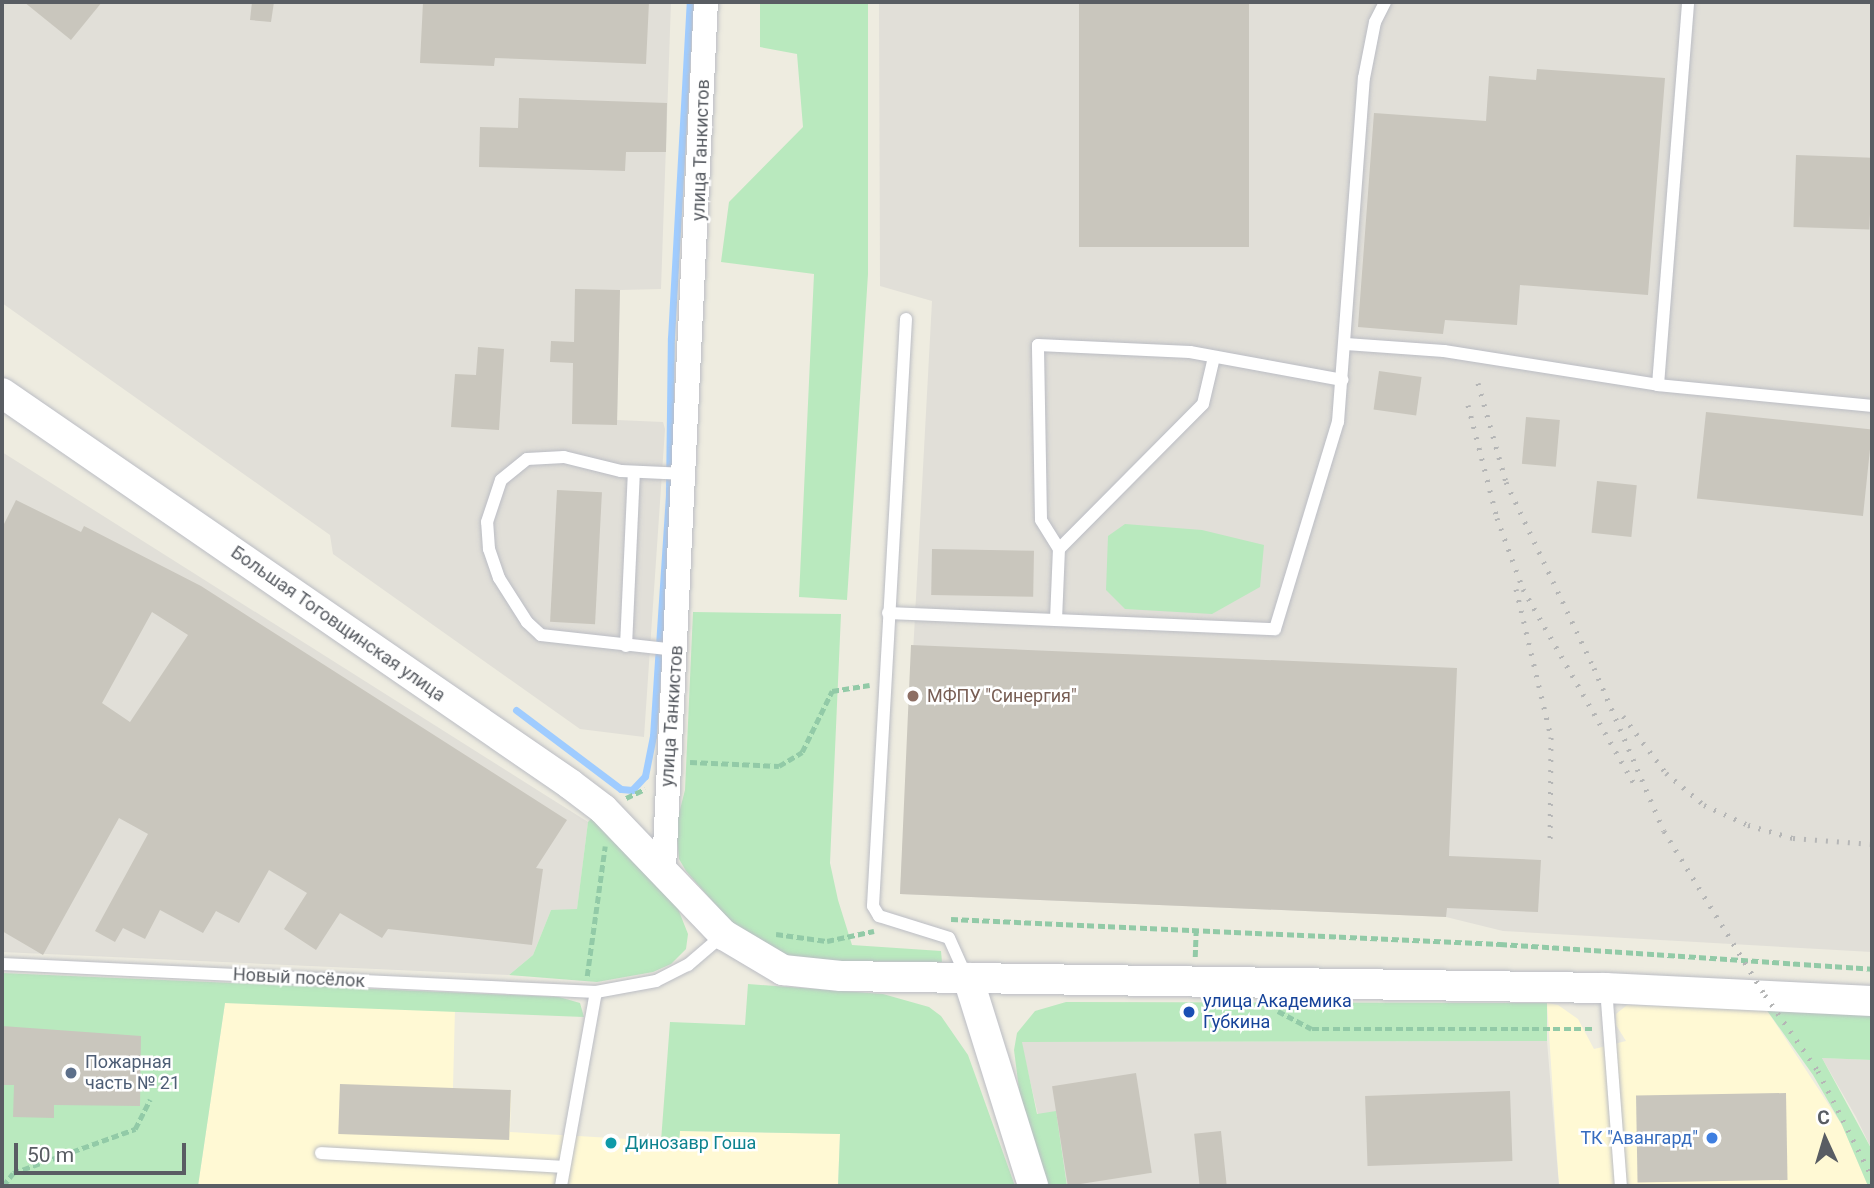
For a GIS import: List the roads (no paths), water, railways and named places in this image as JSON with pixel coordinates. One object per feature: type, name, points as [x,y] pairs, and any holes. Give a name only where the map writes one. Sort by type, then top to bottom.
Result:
[{"type":"street","name":"улица Танкистов","points":[[664,869],[686,474],[706,2]]},
{"type":"street","name":"Большая Тоговщинская улица","points":[[2,393],[570,784],[603,809],[664,869]]},
{"type":"street","points":[[664,869],[724,935],[758,959],[796,972],[968,978],[1605,988],[1872,1001]]},
{"type":"street","points":[[968,978],[1033,1186]]},
{"type":"lane","points":[[888,613],[1275,629],[1338,422],[1364,78],[1375,22],[1385,2]]},
{"type":"lane","points":[[1658,385],[1688,2]]},
{"type":"lane","points":[[906,319],[873,906],[879,916],[949,938],[968,978]]},
{"type":"lane","points":[[1346,344],[1444,351],[1658,385],[1872,406]]},
{"type":"lane","points":[[1056,620],[1059,549],[1041,520],[1038,345],[1214,356],[1342,380]]},
{"type":"lane","points":[[1059,549],[1203,404],[1214,356]]},
{"type":"lane","points":[[676,650],[553,639],[535,631],[499,578],[489,550],[488,522],[501,480],[527,459],[564,457],[634,472],[686,474]]},
{"type":"lane","points":[[626,646],[634,472]]},
{"type":"lane","name":"Новый посёлок","points":[[2,964],[596,992],[656,981],[688,965],[724,935]]},
{"type":"lane","points":[[1605,988],[1621,1186]]},
{"type":"lane","points":[[561,1186],[596,992]]},
{"type":"lane","points":[[321,1153],[564,1167]]},
{"type":"waterway","points":[[516,710],[621,789],[632,790],[645,776],[653,736],[669,493],[671,338],[690,2]]},
{"type":"railway","points":[[1478,383],[1506,482],[1594,668],[1664,831],[1765,995],[1818,1071],[1872,1177]]},
{"type":"railway","points":[[1468,405],[1497,518],[1523,589],[1636,787]]},
{"type":"railway","points":[[1516,589],[1551,737],[1550,845]]},
{"type":"railway","points":[[1623,716],[1666,773],[1704,805],[1748,825],[1793,838],[1872,844]]},
{"type":"place","name":"МФПУ \"Синергия\"","points":[[913,696]]},
{"type":"place","name":"улица Академика Губкина","points":[[1189,1012]]},
{"type":"place","name":"Пожарная часть № 21","points":[[71,1073]]},
{"type":"place","name":"ТК \"Авангард\"","points":[[1712,1138]]},
{"type":"place","name":"Динозавр Гоша","points":[[611,1143]]}]
